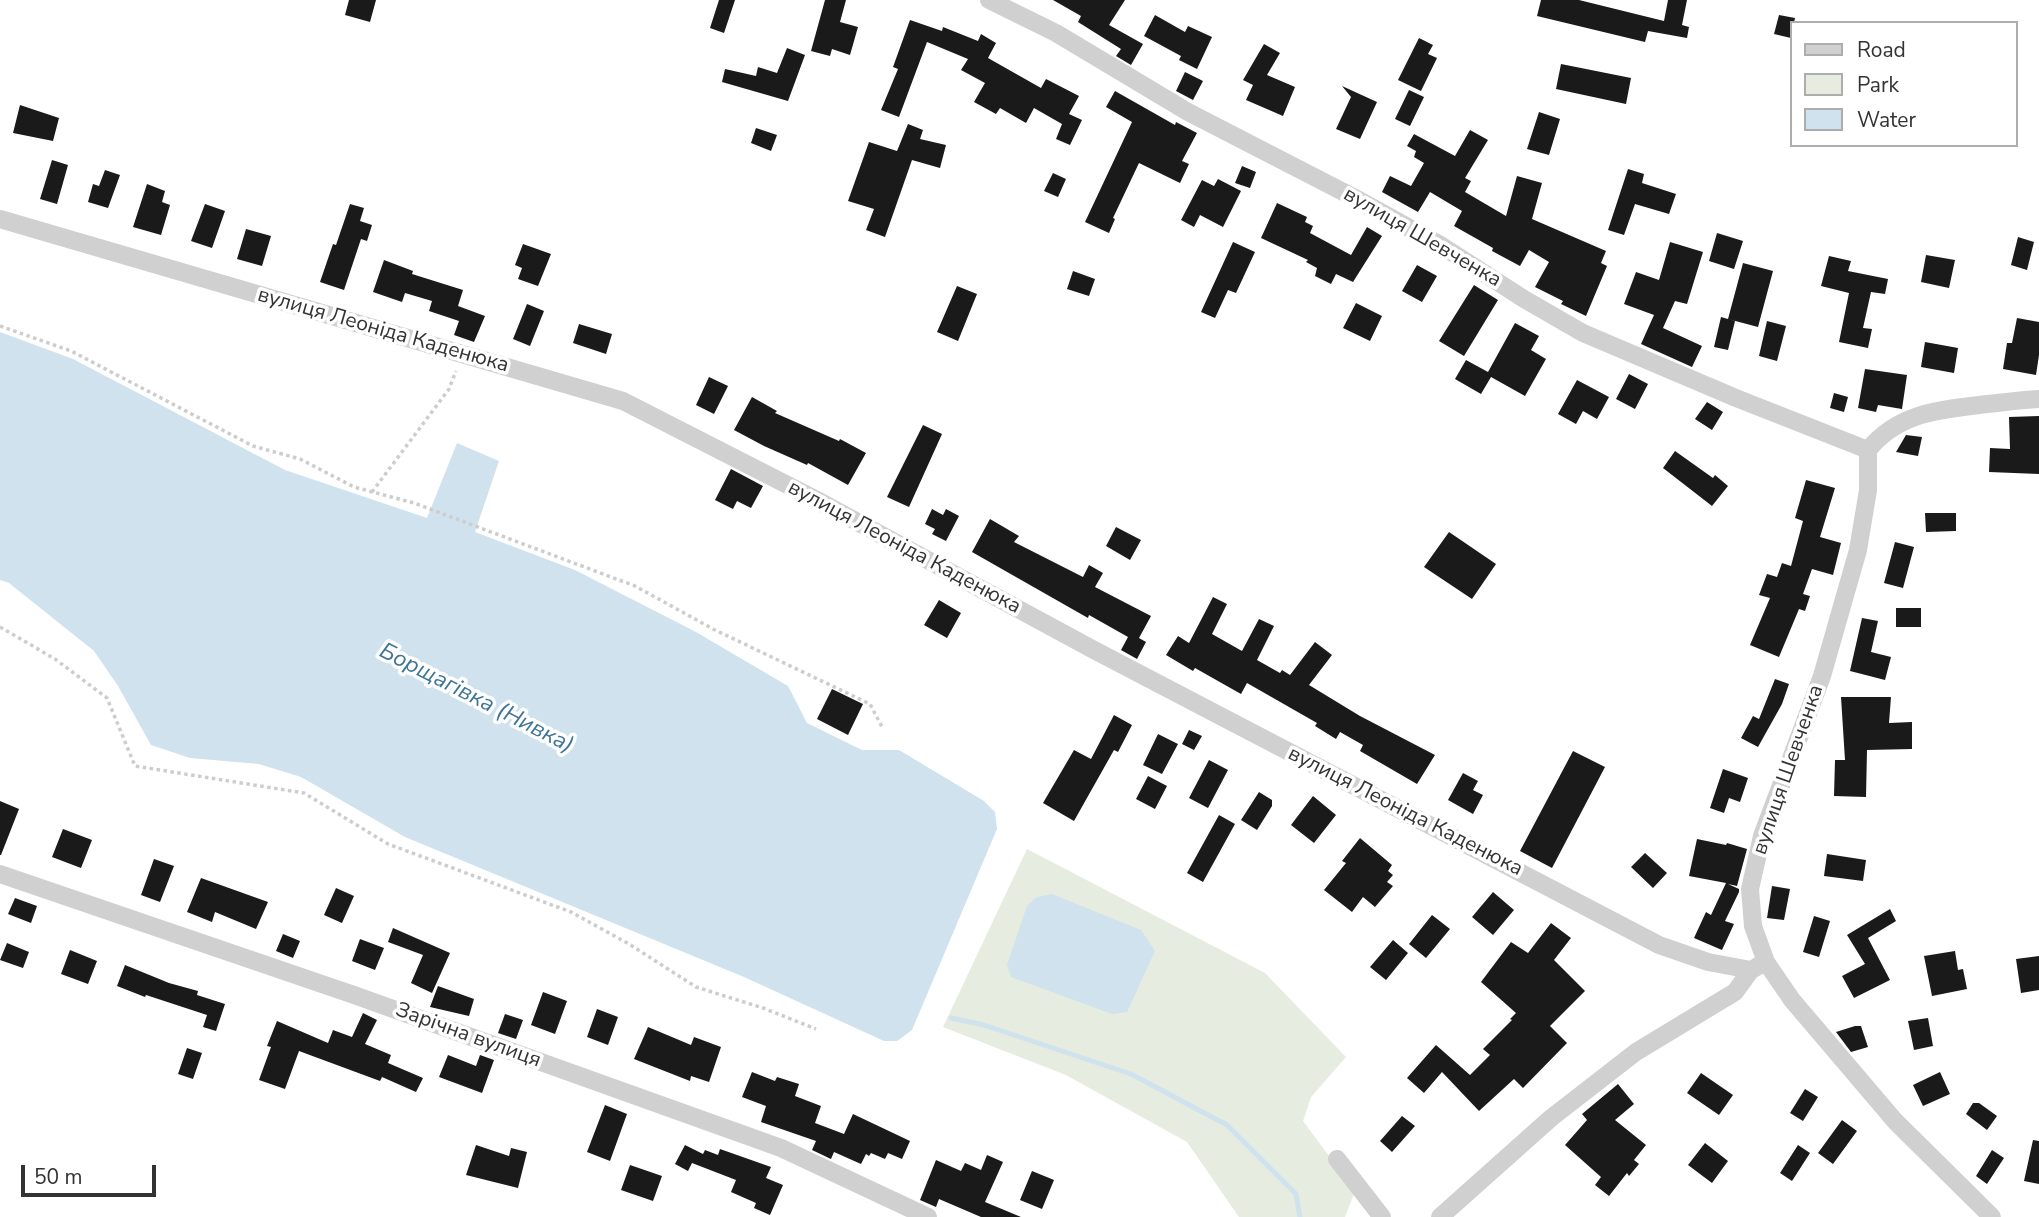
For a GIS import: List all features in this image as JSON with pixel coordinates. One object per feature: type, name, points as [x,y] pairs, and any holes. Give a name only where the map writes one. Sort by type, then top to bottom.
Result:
[{"type":"street","name":"вулиця Шевченка","points":[[989,0],[1056,33],[1188,112],[1333,186],[1431,240],[1583,333],[1868,450],[1868,490],[1858,550],[1822,676],[1762,836],[1750,889],[1759,966],[1792,1000],[1895,1121],[1992,1217]]},
{"type":"street","name":"вулиця Леоніда Каденюка","points":[[0,219],[623,401],[813,498],[1094,650],[1660,944],[1707,962],[1759,966]]},
{"type":"street","points":[[1868,450],[1879,436],[1903,420],[1935,410],[2039,399]]},
{"type":"street","name":"Зарічна вулиця","points":[[0,874],[354,995],[781,1148],[928,1217]]},
{"type":"street","points":[[1440,1217],[1551,1118],[1636,1052],[1735,992],[1759,966]]},
{"type":"street","points":[[1337,1159],[1382,1217]]},
{"type":"path","points":[[0,326],[71,351],[253,446],[300,459],[354,487],[414,503],[635,586],[715,630],[870,704],[882,727]]},
{"type":"path","points":[[372,492],[449,389],[463,354]]},
{"type":"path","points":[[0,627],[55,659],[107,698],[135,766],[304,793],[388,844],[571,912],[629,944],[696,987],[763,1007],[816,1029]]},
{"type":"green space","points":[[1027,849],[1265,973],[1346,1057],[1311,1097],[1303,1121],[1355,1191],[1345,1217],[1239,1217],[1187,1142],[1066,1075],[943,1027]]},
{"type":"water","points":[[0,332],[73,359],[285,470],[427,518],[457,443],[499,461],[475,532],[575,570],[696,632],[788,686],[807,723],[862,750],[899,750],[984,801],[995,812],[997,829],[912,1030],[897,1041],[884,1041],[744,977],[405,837],[301,777],[259,764],[190,758],[151,745],[118,686],[94,651],[9,583],[0,580]]},
{"type":"water","points":[[1052,894],[1141,930],[1155,951],[1127,1012],[1112,1014],[1011,977],[1007,965],[1027,906],[1037,897]]},
{"type":"building","points":[[349,0],[376,0],[370,22],[345,15]]},
{"type":"building","points":[[719,0],[735,0],[724,33],[710,28]]},
{"type":"building","points":[[825,0],[846,0],[840,22],[858,27],[850,55],[832,49],[830,56],[811,51]]},
{"type":"building","points":[[1053,0],[1125,0],[1109,25],[1143,44],[1131,65],[1116,56],[1121,49],[1078,22],[1081,16]]},
{"type":"building","points":[[1541,0],[1579,0],[1664,21],[1668,0],[1687,0],[1682,25],[1689,27],[1687,38],[1648,31],[1645,42],[1537,16]]},
{"type":"building","points":[[1155,15],[1185,32],[1188,26],[1212,37],[1197,69],[1179,60],[1181,56],[1144,36]]},
{"type":"building","points":[[1779,15],[1795,18],[1794,21],[1790,21],[1790,38],[1774,34]]},
{"type":"building","points":[[910,20],[942,31],[943,27],[978,41],[981,34],[996,43],[988,58],[1041,88],[1046,79],[1079,96],[1069,114],[1082,120],[1070,145],[1056,139],[1062,124],[1034,108],[1026,123],[1000,108],[996,114],[974,102],[985,83],[961,70],[968,59],[927,42],[899,117],[881,110],[898,69],[893,67]]},
{"type":"building","points":[[1419,38],[1433,45],[1428,54],[1437,58],[1421,91],[1398,80]]},
{"type":"building","points":[[1264,44],[1280,53],[1267,75],[1295,87],[1283,116],[1246,100],[1253,85],[1243,80]]},
{"type":"building","points":[[787,48],[805,55],[788,101],[722,82],[725,69],[756,76],[758,67],[777,73]]},
{"type":"building","points":[[1561,64],[1631,78],[1626,104],[1556,89]]},
{"type":"building","points":[[1185,72],[1203,81],[1193,100],[1176,91]]},
{"type":"building","points":[[1342,86],[1377,102],[1360,139],[1336,129],[1351,97]]},
{"type":"building","points":[[1409,90],[1424,97],[1410,126],[1395,119]]},
{"type":"building","points":[[1115,91],[1175,125],[1176,122],[1197,133],[1182,161],[1189,164],[1180,183],[1139,163],[1113,218],[1115,219],[1109,233],[1085,222],[1132,122],[1106,107]]},
{"type":"building","points":[[20,105],[59,118],[53,141],[13,133]]},
{"type":"building","points":[[1539,112],[1560,119],[1549,155],[1527,149]]},
{"type":"building","points":[[908,124],[923,130],[920,139],[946,145],[940,168],[912,160],[885,237],[866,230],[874,209],[848,201],[869,142],[897,151]]},
{"type":"building","points":[[756,128],[777,135],[771,151],[751,143]]},
{"type":"building","points":[[1470,130],[1488,140],[1465,178],[1471,181],[1465,192],[1506,216],[1517,176],[1542,183],[1532,219],[1606,251],[1601,263],[1607,266],[1586,316],[1535,287],[1549,262],[1529,250],[1520,266],[1492,251],[1493,248],[1454,226],[1462,211],[1430,192],[1418,212],[1382,192],[1390,176],[1411,186],[1424,163],[1414,157],[1416,151],[1407,146],[1414,134],[1455,156]]},
{"type":"building","points":[[52,160],[68,165],[57,204],[40,199]]},
{"type":"building","points":[[1242,166],[1256,172],[1250,188],[1235,183]]},
{"type":"building","points":[[1628,169],[1644,174],[1642,183],[1676,194],[1669,214],[1635,204],[1624,235],[1608,230]]},
{"type":"building","points":[[105,170],[120,175],[108,208],[88,202],[93,184],[99,186]]},
{"type":"building","points":[[1053,173],[1066,179],[1058,197],[1044,191]]},
{"type":"building","points":[[1218,179],[1241,191],[1223,227],[1200,215],[1194,227],[1181,220],[1202,180],[1214,186]]},
{"type":"building","points":[[147,184],[165,191],[162,202],[170,205],[161,235],[133,227]]},
{"type":"building","points":[[1277,203],[1307,217],[1305,222],[1313,226],[1310,233],[1351,255],[1367,227],[1382,236],[1353,282],[1336,274],[1331,284],[1315,276],[1317,268],[1306,262],[1308,260],[1261,238]]},
{"type":"building","points":[[205,204],[225,211],[212,248],[191,241]]},
{"type":"building","points":[[350,204],[364,208],[360,221],[372,225],[367,241],[361,239],[344,290],[320,282]]},
{"type":"building","points":[[246,229],[271,236],[262,266],[237,259]]},
{"type":"building","points":[[1717,233],[1743,241],[1734,269],[1709,261]]},
{"type":"building","points":[[2018,237],[2034,242],[2027,270],[2011,265]]},
{"type":"building","points":[[1233,242],[1255,252],[1236,293],[1228,290],[1215,318],[1201,312]]},
{"type":"building","points":[[1670,242],[1703,252],[1687,304],[1675,301],[1663,328],[1702,346],[1692,367],[1641,344],[1654,315],[1624,304],[1636,272],[1659,280]]},
{"type":"building","points":[[523,244],[551,254],[538,286],[518,279],[522,268],[515,265]]},
{"type":"building","points":[[1926,255],[1955,260],[1949,288],[1921,282]]},
{"type":"building","points":[[1829,256],[1851,261],[1848,271],[1888,279],[1885,294],[1871,292],[1863,328],[1872,329],[1868,348],[1839,342],[1849,293],[1821,286]]},
{"type":"building","points":[[384,260],[413,271],[412,274],[463,290],[458,306],[485,316],[474,342],[454,335],[459,321],[429,311],[432,301],[405,293],[402,302],[373,292]]},
{"type":"building","points":[[1743,263],[1773,271],[1758,327],[1728,319]]},
{"type":"building","points":[[1417,265],[1437,276],[1422,302],[1402,291]]},
{"type":"building","points":[[1073,271],[1095,279],[1089,296],[1067,289]]},
{"type":"building","points":[[1474,285],[1498,300],[1464,356],[1439,341]]},
{"type":"building","points":[[957,286],[977,294],[958,341],[937,332]]},
{"type":"building","points":[[1356,303],[1382,316],[1370,341],[1343,328]]},
{"type":"building","points":[[527,304],[544,311],[530,346],[513,339]]},
{"type":"building","points":[[1721,317],[1735,321],[1728,350],[1714,347]]},
{"type":"building","points":[[2017,318],[2039,322],[2036,375],[2003,369],[2007,343],[2012,343]]},
{"type":"building","points":[[1767,321],[1786,326],[1777,361],[1759,356]]},
{"type":"building","points":[[1515,323],[1539,336],[1531,350],[1546,359],[1525,396],[1491,377],[1481,394],[1455,379],[1466,360],[1488,372]]},
{"type":"building","points":[[579,324],[612,334],[606,354],[573,343]]},
{"type":"building","points":[[1925,342],[1958,348],[1954,373],[1921,367]]},
{"type":"building","points":[[1865,369],[1907,375],[1902,409],[1878,405],[1876,412],[1858,408]]},
{"type":"building","points":[[1629,374],[1648,384],[1635,409],[1616,399]]},
{"type":"building","points":[[709,377],[728,386],[714,414],[696,405]]},
{"type":"building","points":[[1577,380],[1609,397],[1597,419],[1583,411],[1576,424],[1558,414]]},
{"type":"building","points":[[1834,393],[1848,397],[1844,412],[1830,408]]},
{"type":"building","points":[[752,397],[777,411],[775,413],[839,441],[840,439],[866,453],[848,485],[808,463],[807,465],[764,446],[734,430]]},
{"type":"building","points":[[1707,402],[1723,412],[1712,430],[1695,419]]},
{"type":"building","points":[[2039,416],[2039,474],[1989,472],[1990,448],[2010,449],[2009,417]]},
{"type":"building","points":[[923,425],[942,434],[909,507],[887,497]]},
{"type":"building","points":[[1906,435],[1922,437],[1918,456],[1896,452]]},
{"type":"building","points":[[1675,451],[1728,486],[1712,506],[1663,468]]},
{"type":"building","points":[[731,469],[763,486],[751,508],[737,501],[733,509],[715,500]]},
{"type":"building","points":[[1806,480],[1835,488],[1820,537],[1841,543],[1833,575],[1812,569],[1803,594],[1810,596],[1805,611],[1799,609],[1779,657],[1750,645],[1770,598],[1759,595],[1767,574],[1777,577],[1782,563],[1791,566],[1803,521],[1795,518]]},
{"type":"building","points":[[932,509],[943,515],[946,509],[959,516],[946,541],[932,534],[935,529],[925,524]]},
{"type":"building","points":[[1925,513],[1956,513],[1956,531],[1926,532]]},
{"type":"building","points":[[990,519],[1019,536],[1014,542],[1083,577],[1089,565],[1103,573],[1095,587],[1151,616],[1139,638],[1146,642],[1137,659],[1121,650],[1128,637],[1089,615],[1088,618],[972,552]]},
{"type":"building","points":[[1116,527],[1141,540],[1130,560],[1106,546]]},
{"type":"building","points":[[1449,532],[1496,564],[1472,599],[1424,567]]},
{"type":"building","points":[[1895,542],[1914,547],[1903,588],[1884,583]]},
{"type":"building","points":[[1213,597],[1227,604],[1212,634],[1242,651],[1259,619],[1274,626],[1257,660],[1280,673],[1282,670],[1290,675],[1315,642],[1332,655],[1309,685],[1360,716],[1435,755],[1417,784],[1360,751],[1363,745],[1340,732],[1336,739],[1315,726],[1317,723],[1247,683],[1241,694],[1166,655],[1178,636],[1189,643]]},
{"type":"building","points":[[939,600],[961,613],[947,638],[924,625]]},
{"type":"building","points":[[1896,608],[1921,608],[1921,627],[1896,627]]},
{"type":"building","points":[[1862,618],[1878,621],[1871,652],[1891,657],[1885,680],[1850,671]]},
{"type":"building","points":[[1775,679],[1789,684],[1782,704],[1758,747],[1741,738],[1753,716],[1759,719]]},
{"type":"building","points":[[832,689],[863,704],[848,735],[817,719]]},
{"type":"building","points":[[1841,697],[1891,697],[1889,723],[1912,722],[1912,749],[1867,750],[1866,797],[1834,796],[1835,760],[1845,760]]},
{"type":"building","points":[[1114,715],[1132,725],[1118,752],[1114,750],[1074,821],[1043,803],[1074,750],[1091,759]]},
{"type":"building","points":[[1189,730],[1202,736],[1194,750],[1182,744]]},
{"type":"building","points":[[1158,734],[1178,744],[1162,774],[1143,765]]},
{"type":"building","points":[[1573,751],[1605,767],[1552,868],[1520,851]]},
{"type":"building","points":[[1209,760],[1228,770],[1208,808],[1189,798]]},
{"type":"building","points":[[1723,769],[1748,778],[1740,802],[1729,798],[1724,813],[1710,808]]},
{"type":"building","points":[[1463,773],[1478,781],[1473,790],[1483,795],[1473,814],[1448,800]]},
{"type":"building","points":[[1148,776],[1167,786],[1155,809],[1136,799]]},
{"type":"building","points":[[1259,792],[1272,800],[1272,806],[1257,830],[1241,820]]},
{"type":"building","points":[[1313,796],[1336,815],[1314,843],[1291,825]]},
{"type":"building","points":[[0,801],[19,809],[1,855],[0,855]]},
{"type":"building","points":[[1219,815],[1235,824],[1203,882],[1187,873]]},
{"type":"building","points":[[63,829],[92,840],[81,868],[52,857]]},
{"type":"building","points":[[1360,838],[1392,865],[1388,871],[1393,875],[1387,882],[1393,886],[1375,907],[1363,897],[1352,912],[1324,890],[1346,863],[1342,861]]},
{"type":"building","points":[[1697,839],[1747,849],[1737,886],[1728,884],[1739,889],[1739,892],[1725,921],[1734,924],[1722,950],[1694,938],[1706,912],[1711,915],[1726,883],[1689,876]]},
{"type":"building","points":[[1645,853],[1667,873],[1653,888],[1631,867]]},
{"type":"building","points":[[1827,854],[1866,860],[1863,881],[1824,876]]},
{"type":"building","points":[[154,859],[174,866],[160,902],[141,895]]},
{"type":"building","points":[[201,878],[268,902],[256,929],[215,912],[212,922],[187,912]]},
{"type":"building","points":[[1772,886],[1790,889],[1784,920],[1767,918]]},
{"type":"building","points":[[336,888],[354,896],[342,923],[324,915]]},
{"type":"building","points":[[1493,892],[1514,910],[1493,935],[1472,917]]},
{"type":"building","points":[[15,898],[37,906],[31,923],[8,914]]},
{"type":"building","points":[[1890,909],[1896,921],[1868,938],[1890,980],[1854,998],[1842,976],[1865,964],[1847,935]]},
{"type":"building","points":[[1432,915],[1450,929],[1426,958],[1409,944]]},
{"type":"building","points":[[1814,916],[1830,921],[1819,957],[1803,952]]},
{"type":"building","points":[[1551,923],[1571,938],[1554,960],[1585,991],[1550,1026],[1567,1043],[1523,1088],[1514,1079],[1479,1111],[1442,1072],[1424,1093],[1407,1078],[1436,1045],[1470,1075],[1490,1055],[1483,1049],[1516,1013],[1481,982],[1511,942],[1528,953]]},
{"type":"building","points":[[393,928],[450,953],[432,993],[411,983],[423,955],[388,942]]},
{"type":"building","points":[[283,934],[300,941],[293,958],[276,951]]},
{"type":"building","points":[[360,939],[384,948],[375,970],[352,961]]},
{"type":"building","points":[[1393,940],[1408,953],[1386,980],[1370,967]]},
{"type":"building","points":[[7,943],[29,952],[23,968],[0,960]]},
{"type":"building","points":[[70,950],[97,961],[88,984],[61,974]]},
{"type":"building","points":[[1955,951],[1958,970],[1963,969],[1967,989],[1932,996],[1924,956]]},
{"type":"building","points":[[2039,956],[2039,990],[2021,993],[2016,959]]},
{"type":"building","points":[[125,965],[169,983],[198,991],[197,995],[225,1004],[216,1031],[203,1027],[207,1015],[117,986]]},
{"type":"building","points":[[438,986],[474,999],[469,1016],[430,1007]]},
{"type":"building","points":[[543,992],[567,1001],[555,1034],[531,1025]]},
{"type":"building","points":[[597,1009],[618,1017],[608,1045],[587,1037]]},
{"type":"building","points":[[363,1013],[377,1020],[365,1044],[391,1055],[388,1063],[423,1078],[416,1092],[382,1077],[380,1081],[299,1051],[285,1089],[259,1080],[271,1047],[267,1046],[277,1021],[328,1043],[333,1030],[352,1037]]},
{"type":"building","points":[[505,1014],[523,1020],[516,1039],[498,1033]]},
{"type":"building","points":[[1928,1018],[1933,1046],[1914,1050],[1908,1021]]},
{"type":"building","points":[[1861,1026],[1868,1047],[1851,1052],[1836,1032]]},
{"type":"building","points":[[648,1027],[691,1045],[694,1037],[721,1047],[709,1082],[691,1076],[690,1081],[634,1059]]},
{"type":"building","points":[[187,1048],[202,1053],[193,1079],[178,1074]]},
{"type":"building","points":[[448,1055],[476,1066],[480,1055],[494,1060],[482,1093],[439,1077]]},
{"type":"building","points":[[752,1072],[775,1081],[777,1077],[799,1084],[795,1096],[821,1106],[815,1123],[844,1134],[853,1114],[910,1141],[902,1159],[888,1153],[885,1159],[871,1153],[869,1156],[866,1154],[861,1164],[834,1152],[831,1159],[812,1150],[816,1141],[761,1122],[766,1106],[742,1097]]},
{"type":"building","points":[[1940,1072],[1950,1094],[1923,1106],[1913,1085]]},
{"type":"building","points":[[1701,1073],[1733,1095],[1719,1115],[1687,1093]]},
{"type":"building","points":[[1618,1084],[1634,1104],[1615,1120],[1646,1145],[1634,1160],[1639,1164],[1629,1176],[1627,1173],[1609,1196],[1595,1185],[1601,1177],[1565,1145],[1587,1120],[1582,1114]]},
{"type":"building","points":[[1805,1089],[1818,1097],[1803,1121],[1790,1113]]},
{"type":"building","points":[[1973,1103],[1979,1103],[1997,1116],[1987,1130],[1966,1114]]},
{"type":"building","points":[[605,1105],[627,1114],[610,1161],[587,1152]]},
{"type":"building","points":[[1402,1116],[1415,1126],[1392,1152],[1380,1141]]},
{"type":"building","points":[[1842,1120],[1857,1131],[1833,1164],[1818,1153]]},
{"type":"building","points":[[2033,1140],[2039,1141],[2039,1184],[2024,1181]]},
{"type":"building","points":[[1705,1143],[1728,1161],[1712,1183],[1688,1165]]},
{"type":"building","points":[[476,1145],[509,1156],[511,1148],[527,1152],[518,1188],[466,1175]]},
{"type":"building","points":[[685,1145],[703,1154],[705,1150],[718,1155],[720,1149],[771,1167],[766,1178],[783,1185],[770,1215],[754,1208],[756,1203],[731,1192],[736,1180],[692,1163],[688,1171],[675,1164]]},
{"type":"building","points":[[1798,1145],[1810,1153],[1792,1181],[1780,1173]]},
{"type":"building","points":[[1992,1150],[2004,1158],[1987,1184],[1976,1176]]},
{"type":"building","points":[[987,1155],[1003,1162],[985,1202],[1021,1217],[981,1217],[939,1199],[936,1207],[920,1200],[936,1160],[961,1171],[965,1163],[981,1170]]},
{"type":"building","points":[[630,1165],[662,1176],[653,1201],[621,1190]]},
{"type":"building","points":[[1032,1171],[1054,1180],[1042,1209],[1020,1200]]},
{"type":"waterway","name":"Борщагівка (Нивка)","points":[[951,1018],[984,1025],[1131,1074],[1227,1125],[1296,1194],[1300,1217]]}]
